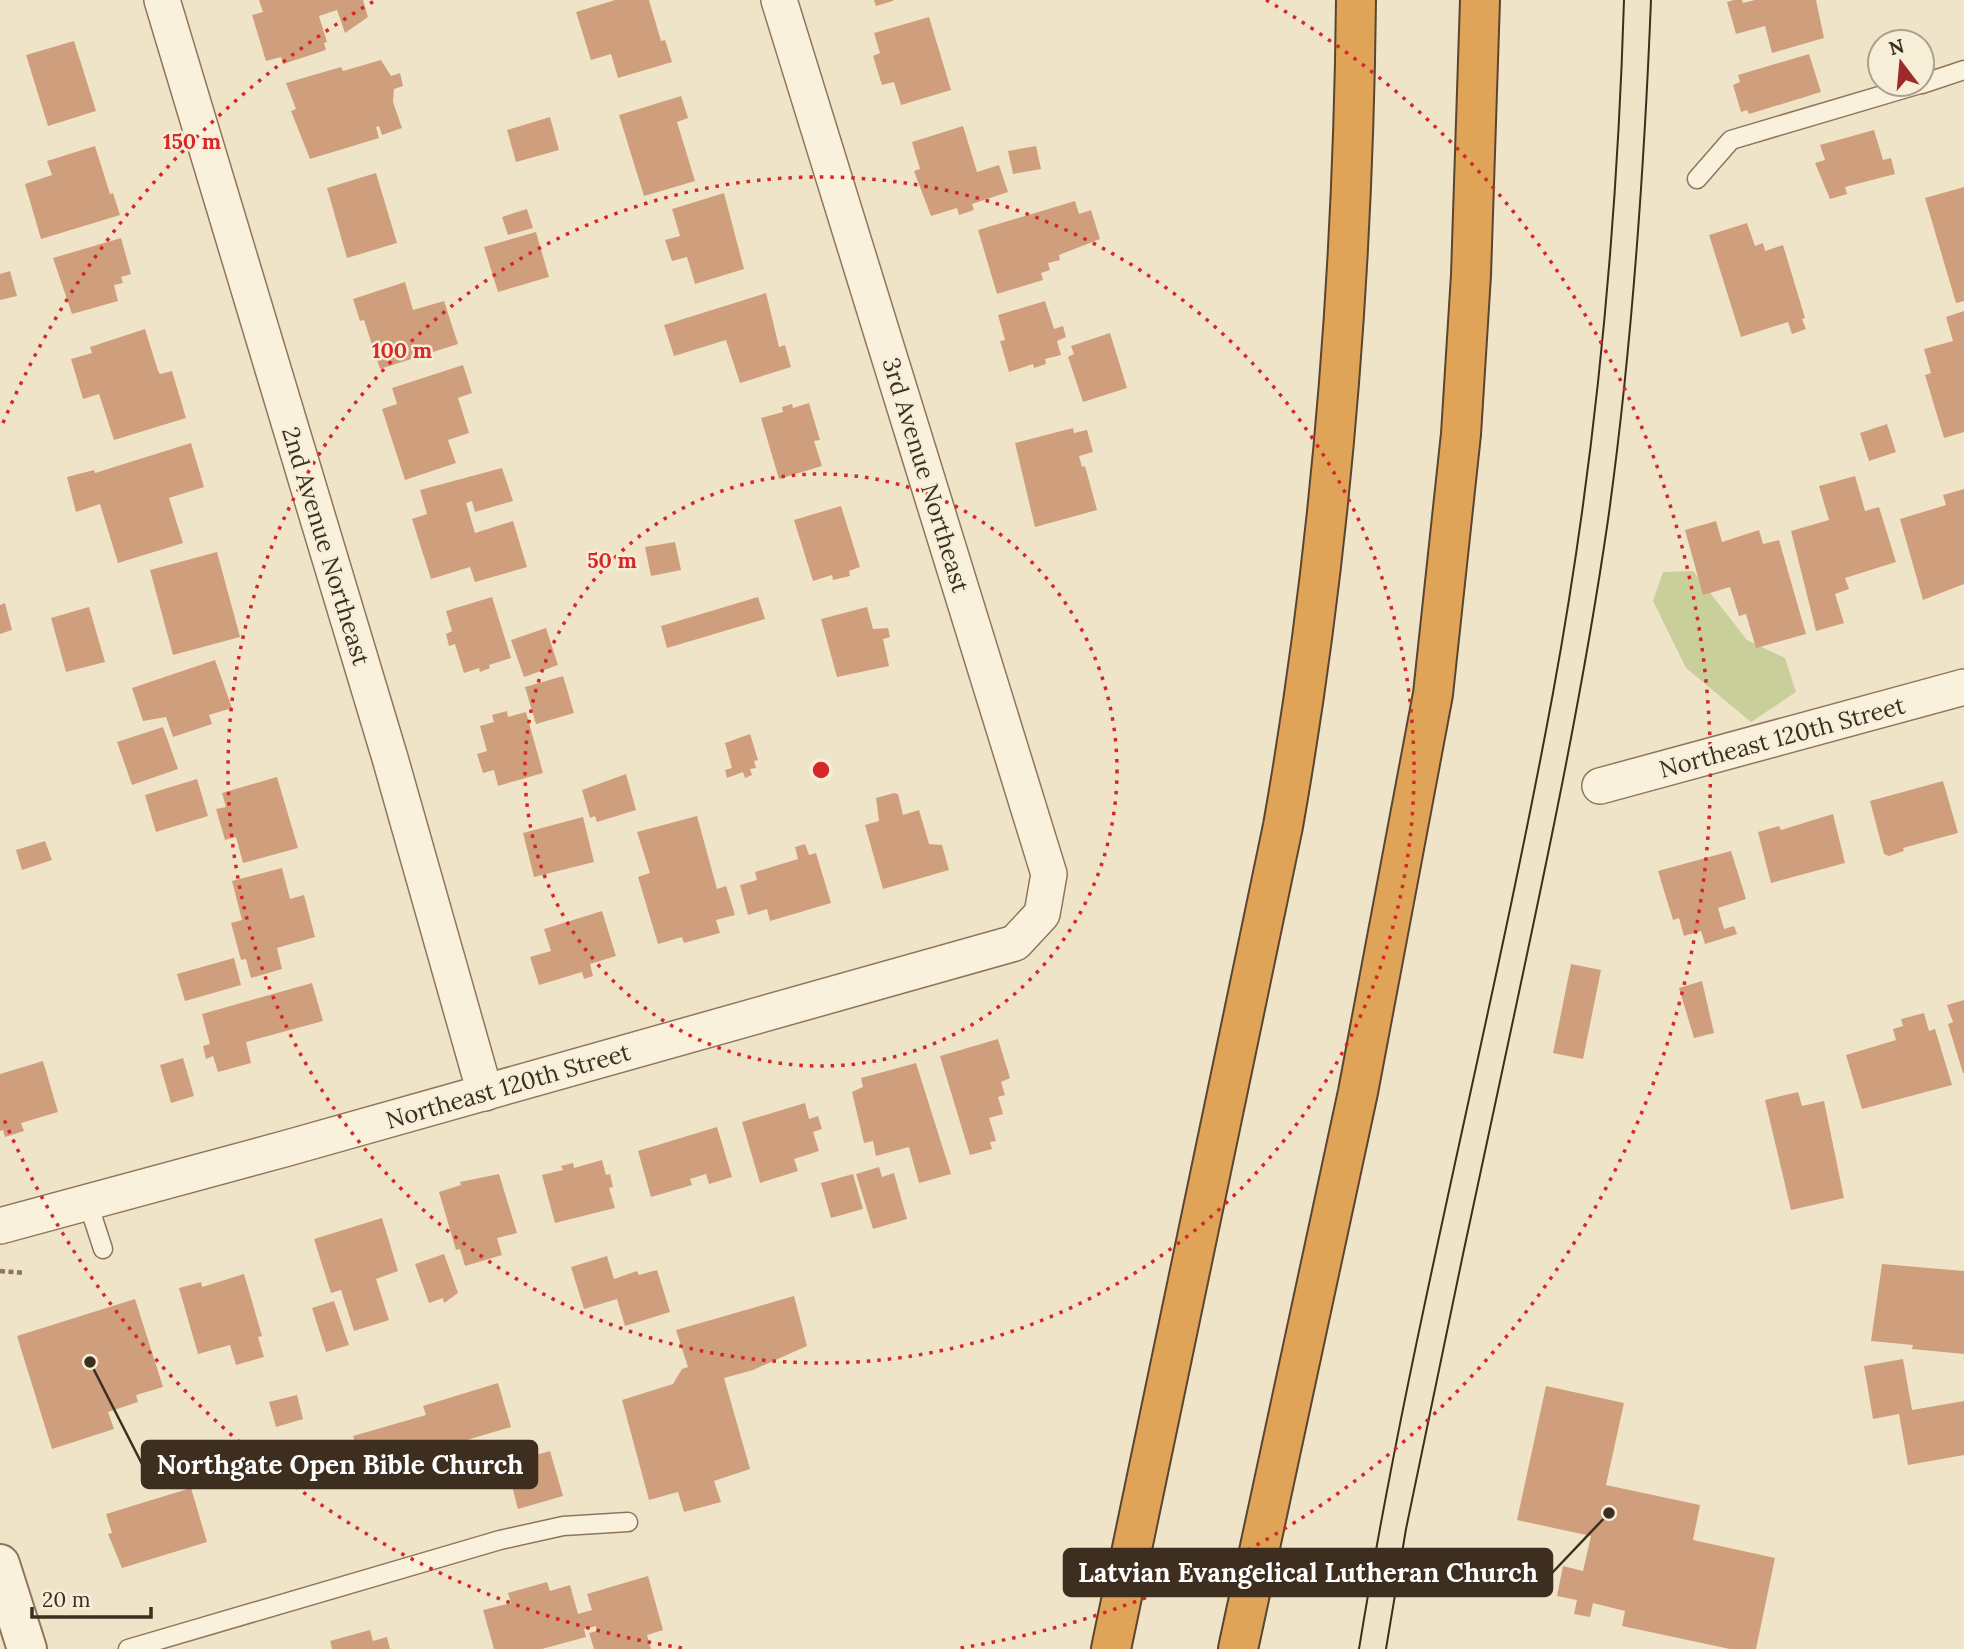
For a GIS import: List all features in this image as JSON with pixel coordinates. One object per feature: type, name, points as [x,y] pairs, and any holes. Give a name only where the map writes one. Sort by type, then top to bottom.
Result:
[{"type":"highway","points":[[1111,1649],[1283,826],[1305,702],[1335,437],[1354,176],[1356,0]]},
{"type":"highway","points":[[1238,1649],[1358,1092],[1433,694],[1461,434],[1475,180],[1479,0]]},
{"type":"street","name":"2nd Avenue Northeast","points":[[162,0],[390,758],[485,1093]]},
{"type":"street","name":"3rd Avenue Northeast","points":[[779,0],[1049,874],[1042,914],[1015,943]]},
{"type":"street","name":"Northeast 120th Street","points":[[1600,786],[1964,687]]},
{"type":"street","name":"Northeast 120th Street","points":[[0,1226],[485,1093],[1015,943]]},
{"type":"street","points":[[0,1564],[27,1649]]},
{"type":"lane","points":[[1936,79],[1964,70]]},
{"type":"lane","points":[[1697,178],[1731,140],[1874,98]]},
{"type":"lane","points":[[88,1203],[103,1249]]},
{"type":"lane","points":[[128,1649],[500,1540],[563,1526],[628,1522]]},
{"type":"path","points":[[0,1271],[25,1273]]},
{"type":"green space","points":[[1693,571],[1747,640],[1785,658],[1796,692],[1751,722],[1686,668],[1653,601],[1663,572]]},
{"type":"building","points":[[259,0],[363,0],[368,17],[345,33],[337,10],[319,16],[327,42],[324,43],[326,50],[283,64],[281,57],[266,61],[252,15],[263,12]]},
{"type":"building","points":[[615,0],[649,0],[661,41],[665,40],[672,62],[618,78],[611,54],[591,60],[576,12]]},
{"type":"building","points":[[874,0],[893,0],[893,1],[876,6]]},
{"type":"building","points":[[1742,0],[1743,3],[1755,0],[1816,0],[1824,38],[1772,53],[1765,26],[1736,34],[1727,2]]},
{"type":"building","points":[[929,17],[951,90],[901,105],[894,82],[882,85],[873,56],[880,53],[874,33]]},
{"type":"building","points":[[74,41],[96,111],[48,126],[26,55]]},
{"type":"building","points":[[1809,54],[1821,92],[1749,114],[1747,110],[1741,112],[1733,85],[1740,82],[1738,75]]},
{"type":"building","points":[[381,60],[391,76],[400,73],[403,86],[394,89],[393,102],[402,128],[382,135],[379,126],[376,127],[379,138],[310,159],[291,111],[296,109],[286,83],[341,67],[343,71]]},
{"type":"building","points":[[681,96],[688,118],[677,122],[695,181],[644,196],[619,115]]},
{"type":"building","points":[[550,117],[559,150],[516,162],[507,130]]},
{"type":"building","points":[[963,126],[977,172],[999,165],[1008,192],[972,204],[974,210],[959,215],[957,208],[931,216],[914,171],[920,169],[912,142]]},
{"type":"building","points":[[1874,130],[1883,160],[1891,158],[1895,174],[1845,187],[1847,194],[1830,199],[1815,163],[1825,160],[1820,145]]},
{"type":"building","points":[[95,146],[110,194],[113,193],[120,215],[41,239],[25,184],[52,175],[47,161]]},
{"type":"building","points":[[1036,146],[1041,169],[1013,174],[1008,151]]},
{"type":"building","points":[[376,173],[397,243],[347,258],[327,188]]},
{"type":"building","points":[[1964,187],[1964,301],[1956,303],[1925,198]]},
{"type":"building","points":[[724,193],[744,269],[695,284],[687,257],[672,261],[665,240],[680,236],[672,209]]},
{"type":"building","points":[[1075,201],[1079,214],[1091,210],[1100,239],[1059,255],[1060,260],[1048,263],[1050,270],[1041,273],[1043,280],[997,294],[978,230]]},
{"type":"building","points":[[527,209],[533,228],[508,235],[502,217]]},
{"type":"building","points":[[1747,223],[1755,246],[1763,243],[1765,251],[1783,245],[1806,329],[1792,334],[1788,322],[1741,337],[1709,235]]},
{"type":"building","points":[[536,232],[549,277],[498,292],[484,247]]},
{"type":"building","points":[[121,238],[131,274],[121,277],[123,283],[114,285],[118,301],[72,314],[53,258]]},
{"type":"building","points":[[10,271],[17,296],[0,300],[0,274]]},
{"type":"building","points":[[405,282],[413,310],[444,301],[458,344],[380,369],[364,320],[360,321],[353,299]]},
{"type":"building","points":[[766,293],[779,347],[785,345],[791,367],[740,383],[726,340],[674,356],[664,325]]},
{"type":"building","points":[[1045,301],[1054,329],[1063,326],[1066,337],[1057,341],[1061,355],[1045,359],[1046,364],[1034,368],[1033,364],[1009,372],[1000,341],[1005,340],[998,315]]},
{"type":"building","points":[[1964,311],[1964,432],[1944,438],[1925,375],[1931,373],[1924,349],[1953,341],[1946,317]]},
{"type":"building","points":[[145,329],[158,371],[160,374],[172,371],[186,418],[114,440],[99,394],[83,399],[71,359],[92,353],[90,347]]},
{"type":"building","points":[[1110,333],[1127,388],[1083,402],[1068,357],[1074,354],[1071,346]]},
{"type":"building","points":[[463,365],[472,393],[458,398],[469,433],[448,440],[456,463],[405,480],[382,409],[397,404],[392,388]]},
{"type":"building","points":[[809,403],[820,440],[814,441],[822,466],[779,479],[761,418],[783,412],[782,407],[792,404],[793,408]]},
{"type":"building","points":[[1887,424],[1896,452],[1869,461],[1860,433]]},
{"type":"building","points":[[1073,428],[1074,433],[1087,430],[1093,452],[1079,456],[1082,467],[1085,466],[1097,510],[1035,527],[1015,443]]},
{"type":"building","points":[[191,443],[204,487],[169,498],[183,543],[118,563],[100,504],[76,512],[67,477],[94,470],[95,473]]},
{"type":"building","points":[[502,468],[513,501],[475,512],[472,501],[466,503],[475,533],[513,521],[527,567],[475,582],[470,567],[431,579],[412,519],[427,514],[420,490]]},
{"type":"building","points":[[1855,476],[1865,511],[1879,507],[1896,562],[1845,578],[1849,589],[1835,594],[1844,623],[1816,631],[1791,531],[1829,520],[1819,486]]},
{"type":"building","points":[[1964,489],[1964,584],[1923,600],[1900,519],[1946,505],[1943,495]]},
{"type":"building","points":[[841,506],[860,567],[849,571],[850,576],[833,580],[832,575],[813,581],[794,520]]},
{"type":"building","points":[[1716,521],[1722,542],[1759,530],[1763,544],[1779,540],[1806,634],[1756,648],[1746,614],[1739,616],[1730,587],[1703,595],[1685,530]]},
{"type":"building","points":[[675,542],[681,570],[651,576],[645,547]]},
{"type":"building","points":[[217,552],[240,637],[173,655],[150,570]]},
{"type":"building","points":[[492,597],[511,658],[489,665],[490,668],[480,672],[479,668],[464,673],[455,644],[449,646],[446,634],[452,631],[446,611]]},
{"type":"building","points":[[758,597],[765,619],[667,648],[661,626]]},
{"type":"building","points":[[5,603],[12,630],[0,634],[0,605]]},
{"type":"building","points":[[89,607],[105,662],[66,672],[51,618]]},
{"type":"building","points":[[867,607],[873,629],[888,628],[890,637],[883,639],[889,666],[837,677],[821,619]]},
{"type":"building","points":[[546,628],[558,665],[524,677],[511,640]]},
{"type":"building","points":[[215,660],[232,708],[209,715],[212,724],[173,737],[166,717],[143,721],[132,688]]},
{"type":"building","points":[[563,676],[574,713],[536,724],[525,687]]},
{"type":"building","points":[[507,711],[508,717],[526,712],[543,773],[498,786],[494,770],[483,773],[477,754],[487,751],[480,726],[494,722],[492,715]]},
{"type":"building","points":[[163,727],[178,769],[132,785],[117,742]]},
{"type":"building","points":[[750,734],[758,760],[754,761],[756,768],[750,769],[752,775],[745,778],[743,772],[727,778],[725,770],[732,768],[725,743]]},
{"type":"building","points":[[626,774],[636,810],[597,822],[595,816],[590,818],[582,790]]},
{"type":"building","points":[[277,777],[298,848],[243,863],[236,837],[225,840],[216,809],[226,807],[222,793]]},
{"type":"building","points":[[197,779],[208,816],[156,832],[145,795]]},
{"type":"building","points":[[1943,781],[1958,833],[1903,848],[1904,851],[1889,856],[1884,854],[1870,801]]},
{"type":"building","points":[[898,794],[903,815],[919,810],[929,844],[942,845],[949,870],[883,889],[865,825],[879,821],[876,798]]},
{"type":"building","points":[[1833,814],[1845,863],[1771,883],[1758,832],[1779,826],[1781,830]]},
{"type":"building","points":[[697,816],[717,889],[726,886],[735,915],[716,920],[720,933],[684,943],[682,937],[658,944],[638,877],[650,873],[637,832]]},
{"type":"building","points":[[583,817],[594,862],[534,877],[523,833]]},
{"type":"building","points":[[45,841],[52,860],[22,870],[16,850]]},
{"type":"building","points":[[805,844],[809,855],[816,853],[831,903],[770,921],[767,909],[748,915],[740,885],[757,880],[755,872],[798,859],[795,847]]},
{"type":"building","points":[[1731,851],[1746,899],[1718,908],[1724,929],[1734,926],[1737,934],[1705,944],[1701,931],[1684,936],[1679,918],[1673,920],[1658,871]]},
{"type":"building","points":[[282,868],[290,899],[304,895],[315,937],[277,948],[282,969],[251,978],[246,959],[241,960],[231,923],[242,920],[232,881]]},
{"type":"building","points":[[602,911],[616,956],[590,964],[593,976],[584,979],[582,972],[539,985],[530,957],[551,951],[544,929]]},
{"type":"building","points":[[234,958],[241,985],[185,1001],[177,974]]},
{"type":"building","points":[[1571,964],[1601,970],[1583,1059],[1553,1053]]},
{"type":"building","points":[[1702,981],[1714,1033],[1694,1038],[1679,988]]},
{"type":"building","points":[[312,983],[323,1021],[246,1042],[251,1063],[218,1072],[213,1056],[206,1059],[203,1046],[210,1044],[202,1014]]},
{"type":"building","points":[[1964,1000],[1963,1073],[1948,1024],[1953,1022],[1947,1005]]},
{"type":"building","points":[[1924,1013],[1929,1031],[1935,1029],[1952,1085],[1862,1109],[1846,1055],[1896,1040],[1893,1029],[1903,1026],[1901,1019]]},
{"type":"building","points":[[998,1039],[1010,1078],[1001,1082],[1005,1095],[998,1097],[1003,1114],[989,1118],[996,1141],[990,1142],[992,1149],[970,1155],[940,1056]]},
{"type":"building","points":[[183,1058],[194,1096],[171,1103],[160,1065]]},
{"type":"building","points":[[43,1061],[58,1112],[21,1123],[24,1131],[5,1137],[3,1130],[0,1131],[0,1074]]},
{"type":"building","points":[[916,1063],[951,1174],[919,1183],[909,1147],[876,1156],[873,1141],[864,1143],[852,1092],[863,1087],[861,1078]]},
{"type":"building","points":[[1798,1092],[1802,1106],[1824,1101],[1844,1198],[1791,1210],[1765,1100]]},
{"type":"building","points":[[805,1103],[809,1119],[818,1116],[822,1129],[813,1132],[819,1151],[794,1159],[798,1171],[760,1183],[742,1122]]},
{"type":"building","points":[[717,1127],[732,1177],[709,1184],[706,1174],[690,1179],[692,1185],[651,1197],[638,1151]]},
{"type":"building","points":[[602,1160],[606,1175],[610,1174],[613,1187],[609,1188],[615,1208],[555,1223],[542,1175],[563,1170],[561,1166],[573,1163],[574,1168]]},
{"type":"building","points":[[879,1167],[882,1177],[894,1173],[907,1219],[873,1229],[856,1174]]},
{"type":"building","points":[[499,1174],[517,1233],[497,1238],[502,1255],[465,1266],[460,1249],[456,1250],[439,1192],[461,1185],[460,1182]]},
{"type":"building","points":[[853,1174],[863,1209],[831,1218],[821,1183]]},
{"type":"building","points":[[382,1218],[398,1271],[376,1279],[389,1320],[354,1331],[341,1290],[331,1293],[314,1239]]},
{"type":"building","points":[[444,1254],[458,1293],[444,1303],[443,1298],[429,1303],[415,1264]]},
{"type":"building","points":[[607,1256],[614,1279],[637,1271],[639,1275],[657,1270],[670,1312],[625,1326],[617,1299],[584,1309],[571,1267]]},
{"type":"building","points":[[1882,1264],[1964,1271],[1964,1354],[1912,1349],[1913,1345],[1871,1341]]},
{"type":"building","points":[[244,1274],[262,1336],[258,1337],[264,1357],[236,1365],[230,1345],[198,1354],[179,1288],[201,1282],[202,1287]]},
{"type":"building","points":[[794,1296],[807,1346],[753,1370],[724,1378],[750,1469],[714,1481],[721,1502],[684,1512],[678,1492],[649,1500],[622,1400],[673,1384],[682,1369],[688,1367],[676,1330]]},
{"type":"building","points":[[135,1299],[163,1387],[136,1395],[138,1402],[108,1412],[114,1429],[52,1449],[17,1336]]},
{"type":"building","points":[[334,1301],[349,1345],[326,1352],[312,1308]]},
{"type":"building","points":[[1903,1359],[1912,1410],[1964,1401],[1964,1455],[1908,1465],[1899,1414],[1873,1419],[1864,1366]]},
{"type":"building","points":[[498,1383],[511,1427],[453,1444],[456,1456],[367,1482],[353,1436],[426,1415],[423,1406]]},
{"type":"building","points":[[1546,1386],[1624,1403],[1606,1485],[1700,1505],[1693,1540],[1775,1558],[1756,1649],[1730,1649],[1622,1626],[1625,1611],[1593,1603],[1590,1617],[1574,1614],[1577,1600],[1557,1596],[1563,1566],[1583,1571],[1591,1536],[1517,1520]]},
{"type":"building","points":[[297,1395],[303,1419],[276,1427],[269,1402]]},
{"type":"building","points":[[550,1451],[563,1496],[518,1509],[506,1463]]},
{"type":"building","points":[[191,1488],[207,1542],[122,1568],[108,1534],[112,1533],[106,1514]]},
{"type":"building","points":[[648,1576],[663,1630],[647,1635],[651,1649],[594,1649],[589,1633],[597,1631],[596,1626],[584,1629],[586,1637],[542,1649],[494,1649],[483,1610],[511,1603],[508,1593],[547,1582],[550,1591],[570,1585],[578,1614],[592,1610],[587,1594]]},
{"type":"building","points":[[370,1630],[373,1641],[387,1637],[390,1649],[332,1649],[330,1641]]},
{"type":"tram line","points":[[1359,1649],[1403,1409],[1530,813],[1568,607],[1602,348],[1616,174],[1624,0]]},
{"type":"tram line","points":[[1386,1649],[1406,1529],[1546,866],[1597,590],[1608,520],[1630,326],[1641,196],[1651,0]]},
{"type":"place","name":"Northgate Open Bible Church","points":[[90,1362]]},
{"type":"place","name":"Latvian Evangelical Lutheran Church","points":[[1609,1513]]}]
